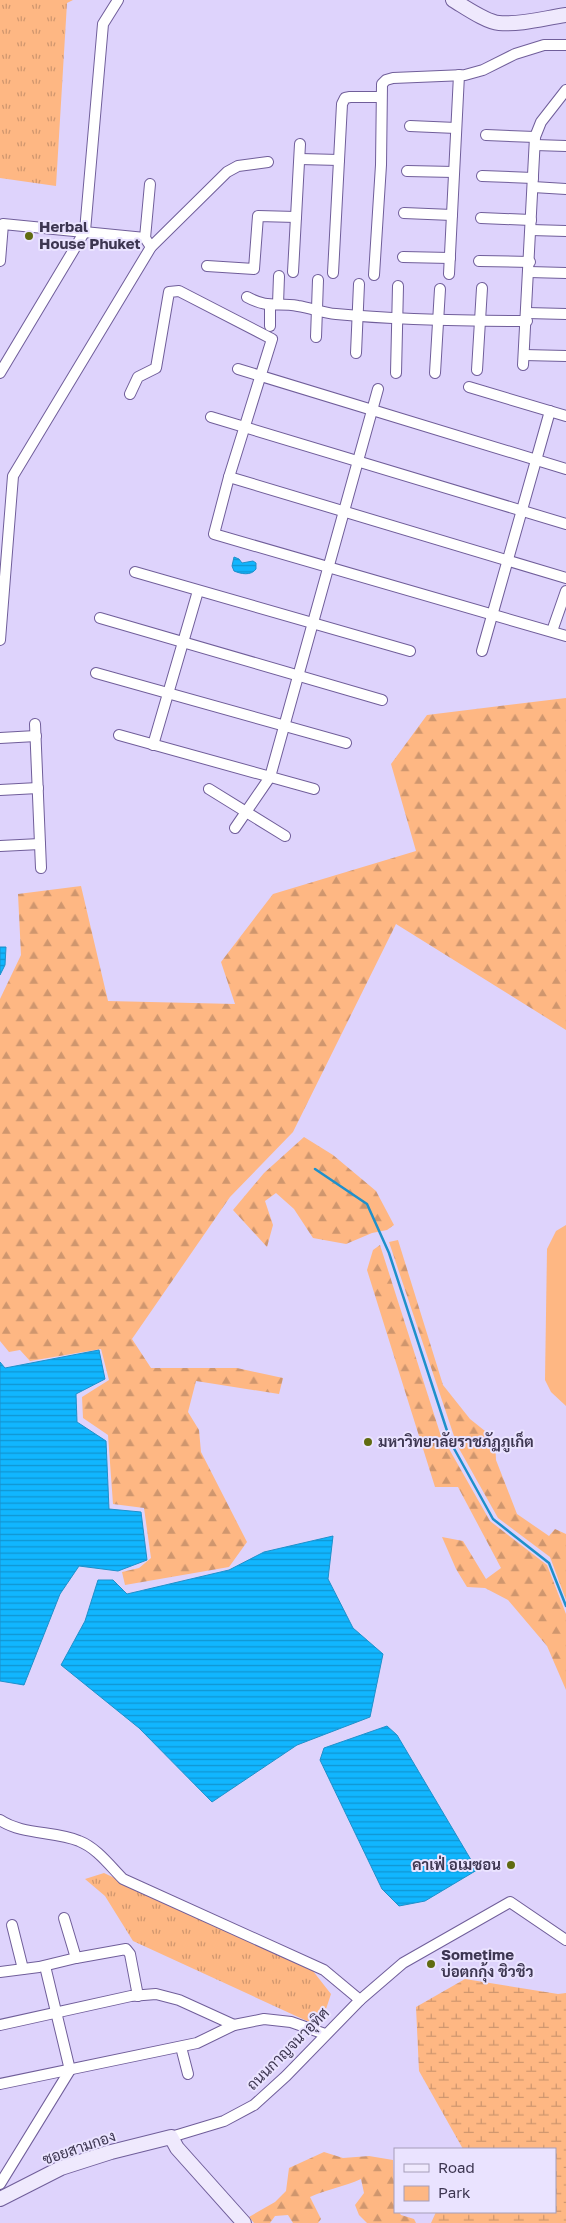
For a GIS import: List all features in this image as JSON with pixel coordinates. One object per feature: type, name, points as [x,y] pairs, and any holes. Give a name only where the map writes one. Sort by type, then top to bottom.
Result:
[{"type":"street","points":[[0,374],[85,231],[103,24],[118,0]]},
{"type":"street","points":[[453,0],[469,10],[498,23],[520,22],[566,15]]},
{"type":"street","points":[[374,275],[382,165],[382,84],[386,80],[459,75],[483,70],[515,54],[544,45],[566,45]]},
{"type":"street","points":[[449,274],[459,75]]},
{"type":"street","points":[[566,90],[561,102],[541,122],[535,140],[524,360],[566,356]]},
{"type":"street","points":[[334,273],[343,101],[350,97],[381,97]]},
{"type":"street","points":[[410,126],[456,128]]},
{"type":"street","points":[[486,135],[535,140],[566,146]]},
{"type":"street","points":[[293,272],[300,144]]},
{"type":"street","points":[[300,159],[339,160]]},
{"type":"street","points":[[0,640],[13,476],[151,247],[227,172],[238,166],[268,162]]},
{"type":"street","points":[[407,171],[454,172]]},
{"type":"street","points":[[482,176],[566,189]]},
{"type":"street","points":[[150,184],[145,238],[151,247]]},
{"type":"street","points":[[404,213],[452,215]]},
{"type":"street","points":[[206,266],[254,269],[258,216],[296,217]]},
{"type":"street","points":[[481,218],[566,231]]},
{"type":"street","points":[[0,261],[4,224],[145,238]]},
{"type":"street","points":[[403,257],[450,258]]},
{"type":"street","points":[[479,261],[566,273]]},
{"type":"street","points":[[270,326],[279,276]]},
{"type":"street","points":[[316,337],[318,280]]},
{"type":"street","points":[[356,353],[359,284]]},
{"type":"street","points":[[396,373],[398,286]]},
{"type":"street","points":[[478,370],[482,288]]},
{"type":"street","points":[[435,372],[440,289]]},
{"type":"street","points":[[130,394],[138,377],[156,368],[169,292],[179,291],[272,338],[244,427],[214,534],[566,636]]},
{"type":"street","points":[[247,297],[260,304],[335,314],[438,320],[481,321],[566,314]]},
{"type":"street","points":[[238,369],[566,469]]},
{"type":"street","points":[[469,387],[566,416]]},
{"type":"street","points":[[235,828],[270,777],[378,389]]},
{"type":"street","points":[[482,651],[550,411]]},
{"type":"street","points":[[211,417],[566,524]]},
{"type":"street","points":[[229,478],[566,578]]},
{"type":"street","points":[[135,572],[410,651]]},
{"type":"street","points":[[153,745],[198,591]]},
{"type":"street","points":[[552,632],[566,591]]},
{"type":"street","points":[[100,618],[382,700]]},
{"type":"street","points":[[96,673],[346,743]]},
{"type":"street","points":[[35,724],[41,868]]},
{"type":"street","points":[[0,738],[36,736]]},
{"type":"street","points":[[119,736],[314,789]]},
{"type":"street","points":[[0,790],[38,788]]},
{"type":"street","points":[[209,789],[284,836]]},
{"type":"street","points":[[0,846],[40,844]]},
{"type":"street","points":[[0,1820],[40,1833],[79,1841],[99,1854],[123,1879],[324,1970],[360,2000]]},
{"type":"street","name":"ถนนกาญจนาอุทิศ","points":[[171,2137],[224,2121],[254,2105],[286,2076],[360,2000],[403,1962],[510,1902],[566,1940]]},
{"type":"street","points":[[64,1918],[76,1958]]},
{"type":"street","points":[[12,1925],[23,1969]]},
{"type":"street","points":[[0,1972],[45,1966],[126,1949],[130,1954],[138,1996]]},
{"type":"street","points":[[0,2184],[70,2070],[45,1966]]},
{"type":"street","points":[[0,2025],[138,1996],[156,1994],[179,2000],[234,2024]]},
{"type":"street","points":[[0,2084],[196,2043],[234,2024],[264,2019],[291,2022],[325,2034]]},
{"type":"street","points":[[181,2046],[188,2074]]},
{"type":"street","points":[[171,2137],[178,2148],[244,2223]]},
{"type":"street","name":"ซอยสามกอง","points":[[0,2199],[61,2168],[171,2137]]},
{"type":"green space","points":[[0,0],[73,0],[67,3],[56,186],[0,178]]},
{"type":"green space","points":[[566,698],[566,1030],[396,924],[293,1132],[230,1197],[132,1339],[151,1368],[237,1368],[283,1378],[279,1394],[196,1381],[188,1412],[199,1430],[201,1452],[247,1542],[229,1567],[125,1585],[122,1572],[139,1568],[151,1558],[144,1508],[113,1504],[108,1435],[83,1418],[82,1397],[109,1380],[101,1349],[30,1361],[20,1350],[9,1352],[0,1341],[0,999],[21,955],[18,894],[81,886],[108,1001],[235,1004],[221,962],[273,894],[416,851],[391,764],[427,715]]},
{"type":"green space","points":[[304,1137],[333,1155],[376,1191],[394,1225],[387,1230],[372,1233],[346,1244],[313,1238],[294,1209],[276,1193],[265,1201],[273,1225],[267,1247],[233,1210],[264,1173]]},
{"type":"green space","points":[[566,1225],[566,1406],[551,1392],[545,1380],[547,1249],[556,1231]]},
{"type":"green space","points":[[398,1240],[443,1385],[470,1419],[495,1439],[496,1460],[517,1514],[549,1536],[555,1529],[566,1534],[566,1600],[550,1557],[498,1518],[457,1445],[389,1242]]},
{"type":"green space","points":[[380,1245],[440,1433],[490,1521],[547,1565],[566,1614],[566,1690],[547,1646],[508,1600],[485,1588],[467,1587],[456,1569],[442,1537],[463,1541],[486,1579],[501,1568],[458,1487],[435,1487],[367,1270],[373,1250]]},
{"type":"green space","points":[[104,1873],[313,1971],[331,1994],[320,2027],[133,1941],[105,1896],[85,1879]]},
{"type":"green space","points":[[465,1979],[558,1994],[566,1993],[566,2223],[431,2223],[436,2213],[556,2213],[556,2148],[462,2148],[419,2071],[416,2007]]},
{"type":"green space","points":[[324,2152],[343,2158],[369,2156],[393,2160],[394,2213],[400,2213],[414,2219],[416,2223],[367,2223],[359,2215],[355,2205],[364,2193],[361,2179],[310,2197],[321,2219],[318,2223],[293,2223],[288,2215],[275,2216],[270,2223],[254,2223],[249,2217],[275,2202],[286,2191],[289,2168]]},
{"type":"water","points":[[234,557],[242,563],[253,561],[256,563],[256,569],[249,574],[234,571],[232,566]]},
{"type":"water","points":[[0,947],[6,947],[5,965],[0,975]]},
{"type":"water","points":[[99,1350],[105,1379],[76,1394],[77,1422],[106,1441],[109,1509],[141,1512],[147,1560],[118,1571],[79,1566],[60,1594],[24,1685],[0,1681],[0,1362],[5,1368]]},
{"type":"water","points":[[333,1536],[328,1579],[353,1628],[383,1654],[370,1717],[297,1745],[212,1802],[139,1728],[61,1665],[85,1621],[98,1580],[113,1580],[127,1594],[229,1570],[264,1552]]},
{"type":"water","points":[[387,1726],[397,1735],[477,1870],[425,1901],[399,1906],[382,1889],[320,1760],[324,1748]]},
{"type":"waterway","points":[[315,1169],[367,1204],[389,1253],[451,1443],[493,1519],[549,1563],[566,1606]]},
{"type":"place","name":"Herbal House Phuket","points":[[29,236]]},
{"type":"place","name":"มหาวิทยาลัยราชภัฏภูเก็ต","points":[[368,1442]]},
{"type":"place","name":"คาเฟ่ อเมซอน","points":[[511,1865]]},
{"type":"place","name":"Sometime บ่อตกกุ้ง ชิวชิว","points":[[431,1964]]}]
